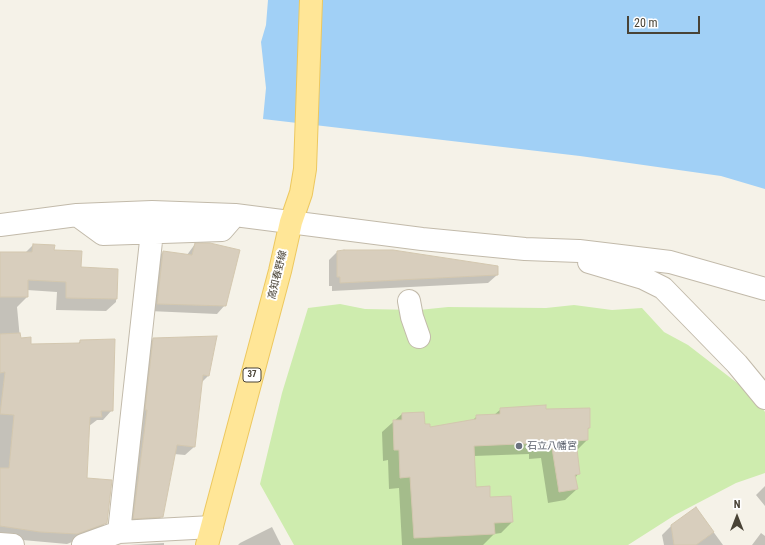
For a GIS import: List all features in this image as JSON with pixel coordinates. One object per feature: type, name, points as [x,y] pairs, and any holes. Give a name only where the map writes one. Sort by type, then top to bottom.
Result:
[{"type":"main road","name":"高知春野線","points":[[209,536],[280,271],[305,169],[311,0]]},
{"type":"street","points":[[0,225],[77,215],[152,212],[235,215],[294,213],[422,239],[525,249],[579,251],[670,262],[765,289]]},
{"type":"street","points":[[77,215],[103,234],[222,230],[235,215]]},
{"type":"street","points":[[119,532],[152,232]]},
{"type":"street","points":[[579,251],[585,261],[644,278],[663,288],[737,364],[765,398]]},
{"type":"street","points":[[409,301],[419,337]]},
{"type":"street","points":[[83,545],[119,532],[209,536]]},
{"type":"street","points":[[0,544],[13,545]]},
{"type":"green space","points":[[340,304],[365,309],[419,310],[448,307],[546,308],[574,305],[612,310],[642,308],[664,332],[688,345],[754,396],[765,412],[765,473],[736,483],[675,515],[628,545],[294,545],[260,484],[282,393],[308,308]]},
{"type":"water","points":[[268,0],[765,0],[765,189],[721,176],[580,156],[263,119],[266,88],[261,42],[266,25]]},
{"type":"building","points":[[195,243],[210,243],[240,250],[226,306],[157,304],[163,251],[192,255]]},
{"type":"building","points":[[33,244],[55,245],[54,250],[82,251],[81,267],[118,269],[117,299],[66,298],[66,282],[28,280],[28,297],[0,297],[0,252],[32,252]]},
{"type":"building","points":[[393,250],[498,266],[498,275],[340,283],[340,277],[337,277],[337,251]]},
{"type":"building","points":[[20,333],[21,338],[31,337],[31,344],[80,343],[80,340],[115,339],[113,411],[101,411],[102,417],[90,417],[87,478],[112,480],[107,523],[77,534],[40,532],[0,526],[0,468],[9,468],[14,415],[0,414],[5,372],[0,373],[0,334]]},
{"type":"building","points":[[217,336],[209,376],[203,375],[195,447],[177,445],[163,517],[133,519],[147,410],[145,410],[153,338]]},
{"type":"building","points":[[546,405],[546,409],[590,408],[590,428],[588,428],[588,440],[576,441],[580,474],[575,475],[578,489],[559,492],[552,448],[540,448],[540,443],[474,446],[476,487],[490,486],[490,497],[511,496],[513,522],[494,523],[495,534],[414,538],[410,477],[400,478],[399,450],[394,450],[393,420],[402,420],[402,413],[424,412],[425,424],[430,424],[430,427],[476,419],[476,415],[500,414],[500,408]]},
{"type":"building","points":[[696,507],[714,532],[696,545],[674,545],[671,525]]},
{"type":"place","name":"石立八幡宮","points":[[519,446]]}]
